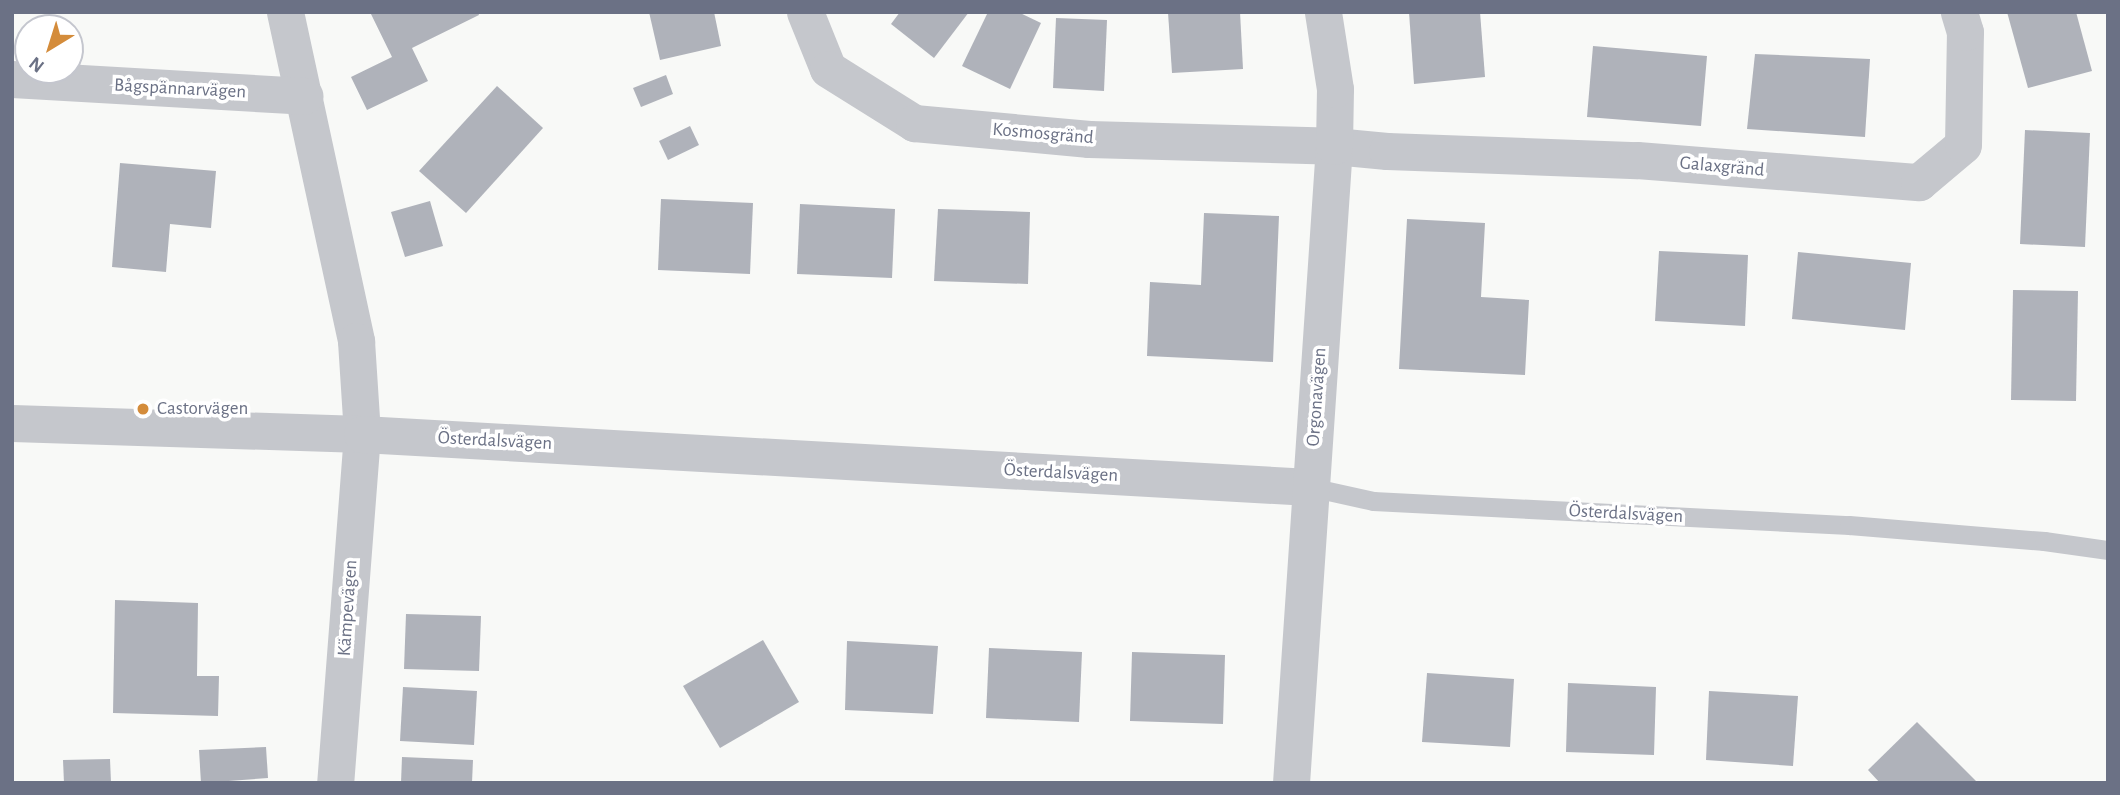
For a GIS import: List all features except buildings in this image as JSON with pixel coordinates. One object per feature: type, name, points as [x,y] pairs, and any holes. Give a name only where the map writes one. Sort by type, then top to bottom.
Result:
[{"type":"street","points":[[285,12],[356,341],[362,433]]},
{"type":"street","name":"Kosmosgränd","points":[[805,12],[828,69],[914,123],[1089,139],[1334,146]]},
{"type":"street","name":"Orgonavägen","points":[[1291,783],[1334,146],[1335,89],[1323,12]]},
{"type":"street","name":"Galaxgränd","points":[[1334,146],[1387,151],[1637,160],[1919,182],[1963,145],[1965,32],[1959,12]]},
{"type":"street","name":"Bågspännarvägen","points":[[12,79],[305,96]]},
{"type":"street","name":"Österdalsvägen","points":[[12,423],[362,433],[1310,487]]},
{"type":"street","name":"Kämpevägen","points":[[335,783],[362,433]]},
{"type":"lane","name":"Österdalsvägen","points":[[1310,487],[1373,500],[1849,525],[2044,541],[2108,550]]},
{"type":"place","name":"Castorvägen","points":[[143,409]]}]
